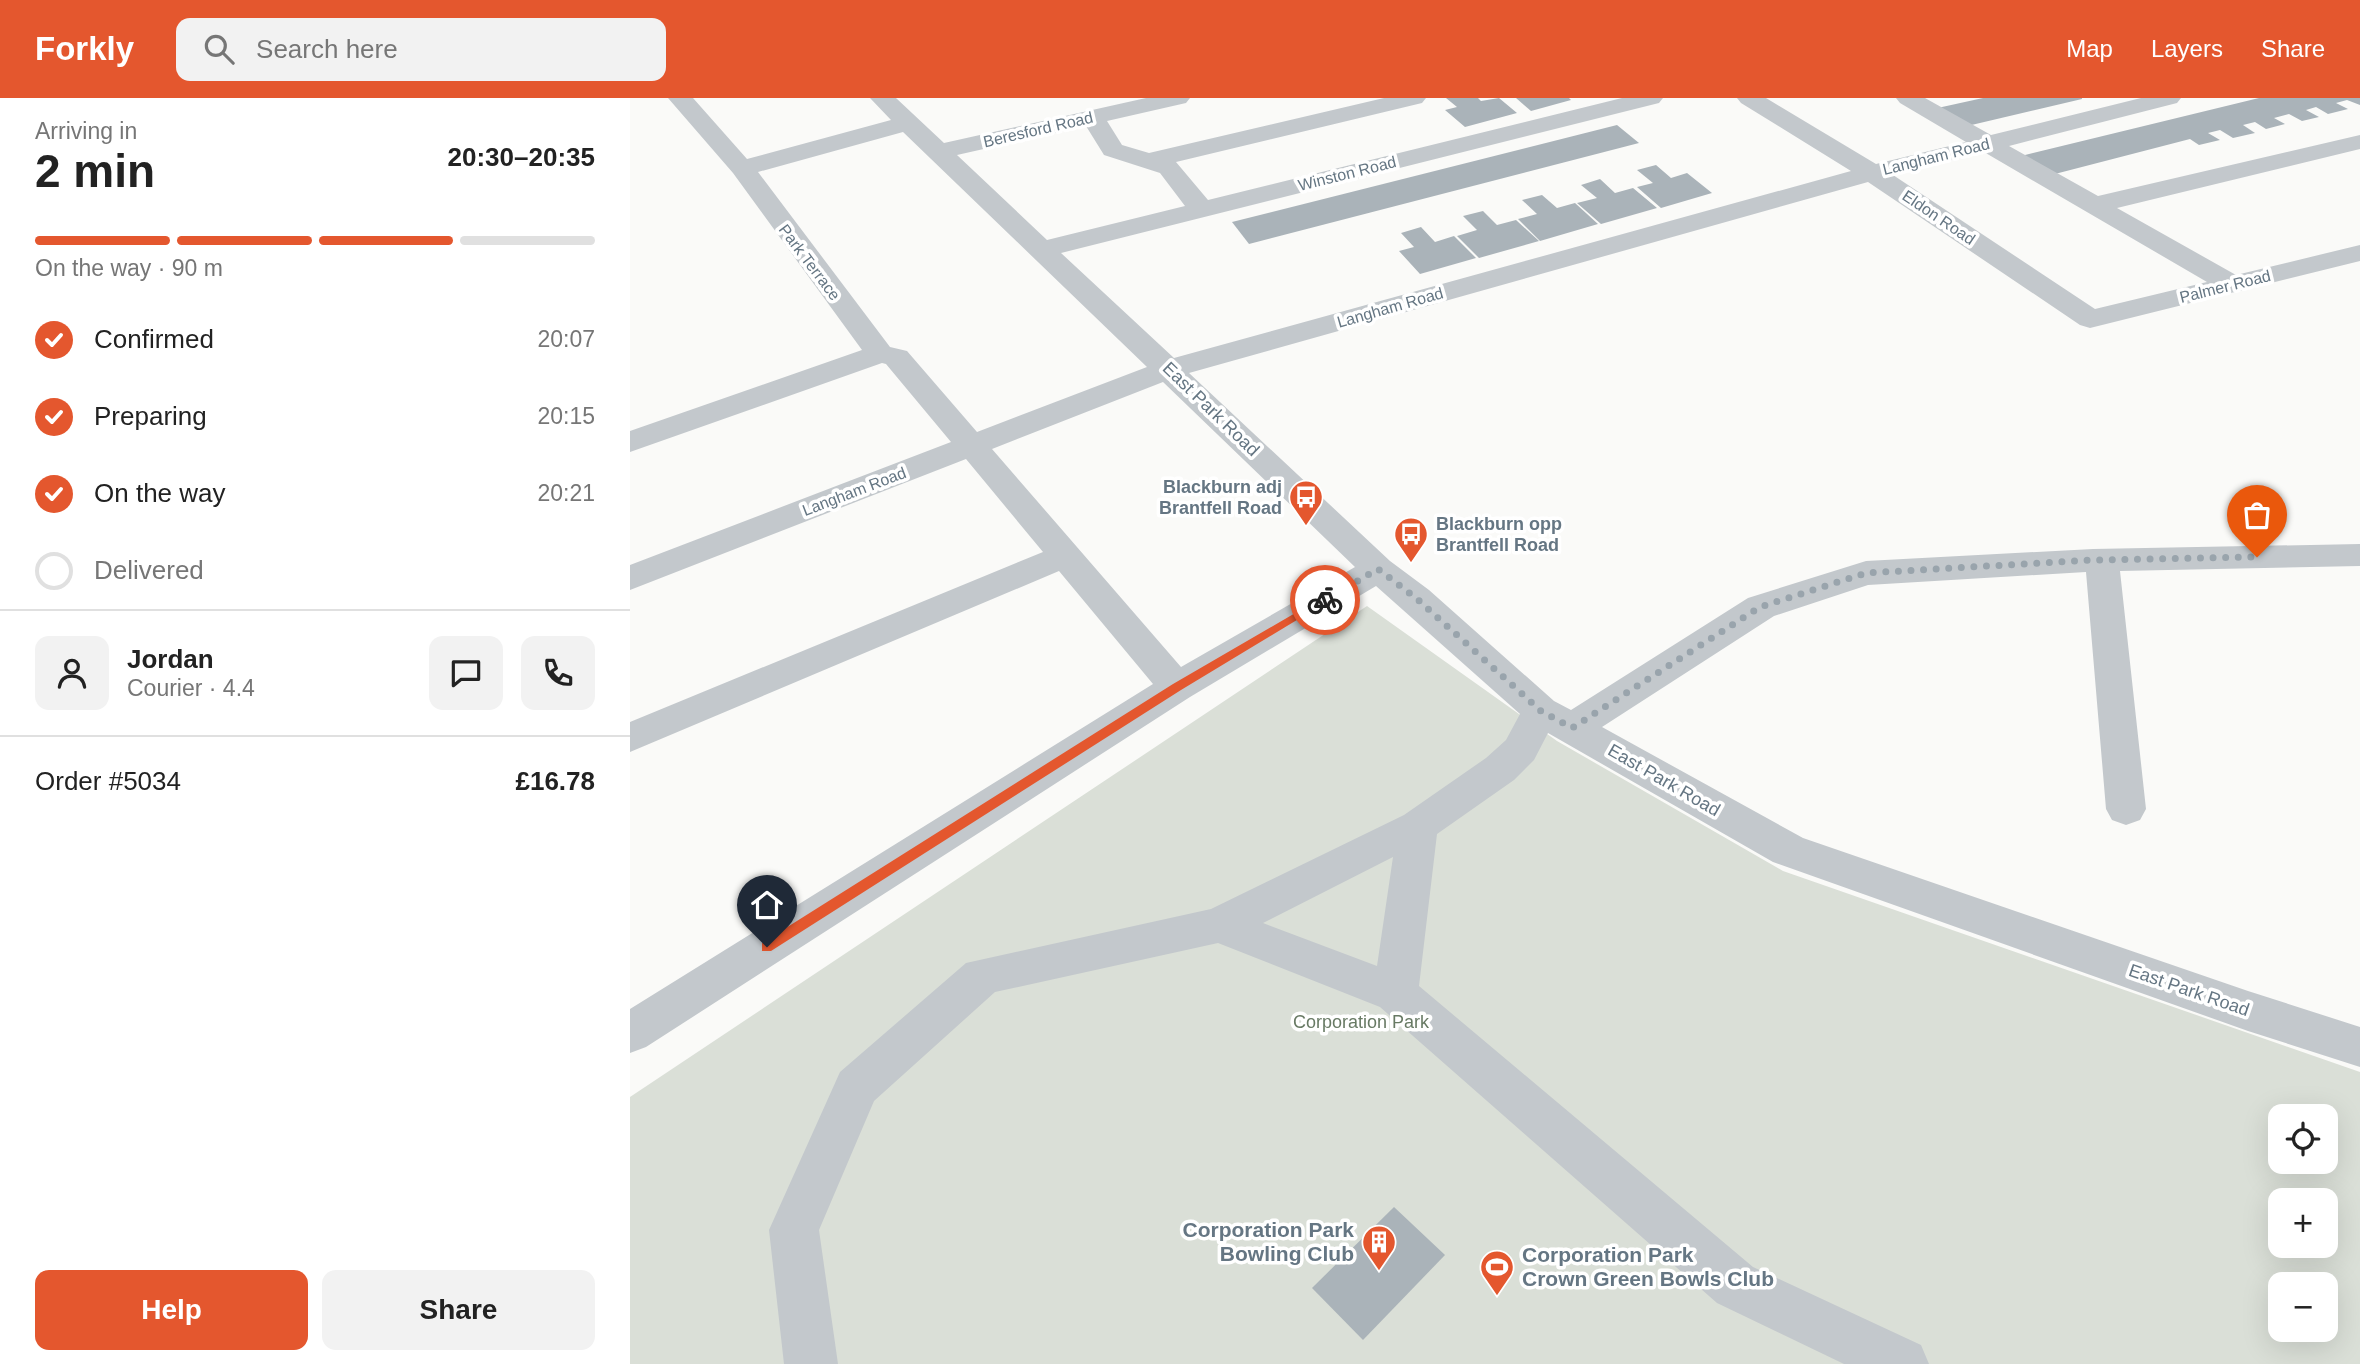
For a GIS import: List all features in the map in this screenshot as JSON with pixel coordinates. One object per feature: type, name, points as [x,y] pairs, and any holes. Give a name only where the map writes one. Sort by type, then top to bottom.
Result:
[{"type":"street","name":"Park Terrace","points":[[680,98],[742,168],[880,354]]},
{"type":"street","name":"East Park Road","points":[[882,98],[1378,569],[1416,598],[1557,719],[1788,850],[2248,1011],[2360,1047]]},
{"type":"street","name":"Beresford Road","points":[[939,152],[1178,98]]},
{"type":"street","points":[[1148,161],[1414,98]]},
{"type":"street","name":"Winston Road","points":[[1043,249],[1598,104],[1651,98]]},
{"type":"street","name":"Eldon Road","points":[[1749,98],[1872,173],[2090,319]]},
{"type":"street","points":[[1908,98],[2231,284]]},
{"type":"street","name":"Langham Road","points":[[630,578],[1169,369],[1872,173],[2157,99]]},
{"type":"street","points":[[1092,117],[1114,149],[1169,168],[1201,209]]},
{"type":"street","points":[[742,168],[907,123]]},
{"type":"street","points":[[2095,205],[2360,142]]},
{"type":"street","name":"Palmer Road","points":[[2090,319],[2360,253]]},
{"type":"street","points":[[630,442],[880,354],[896,357],[1177,687]]},
{"type":"street","points":[[630,738],[1064,555]]},
{"type":"street","points":[[811,1364],[794,1230],[857,1087],[982,976],[1219,925],[1418,826],[1500,769],[1557,719],[1760,607],[1866,573],[2102,560],[2360,555]]},
{"type":"street","points":[[2102,560],[2126,808]]},
{"type":"street","points":[[630,1033],[1177,687],[1378,569]]},
{"type":"street","points":[[1396,993],[1418,826]]},
{"type":"street","points":[[1219,925],[1396,993],[1735,1285],[1902,1364]]},
{"type":"green space","name":"Corporation Park","points":[[1367,606],[1557,741],[1783,871],[2360,1072],[2360,1364],[630,1364],[630,1097]]},
{"type":"building","points":[[1446,98],[1478,98],[1481,101],[1499,98],[1517,113],[1465,127],[1445,110],[1457,107]]},
{"type":"building","points":[[1516,98],[1569,98],[1571,100],[1531,111]]},
{"type":"building","points":[[1983,98],[2082,99],[1963,127],[1933,109]]},
{"type":"building","points":[[2259,98],[2360,98],[2360,105],[2347,100],[2336,103],[2348,109],[2328,114],[2316,107],[2306,110],[2319,117],[2302,121],[2289,114],[2274,118],[2285,124],[2266,129],[2255,122],[2243,125],[2255,133],[2233,138],[2220,130],[2208,133],[2220,140],[2199,145],[2190,139],[2051,175],[2017,157]]},
{"type":"building","points":[[1617,125],[1639,143],[1249,244],[1232,222]]},
{"type":"building","points":[[1656,165],[1671,178],[1687,173],[1712,193],[1661,208],[1637,187],[1653,183],[1637,170]]},
{"type":"building","points":[[1600,179],[1615,193],[1633,188],[1657,208],[1601,224],[1577,203],[1597,198],[1581,185]]},
{"type":"building","points":[[1542,195],[1557,208],[1575,203],[1598,224],[1540,241],[1518,219],[1537,214],[1522,200]]},
{"type":"building","points":[[1483,211],[1497,225],[1516,220],[1539,241],[1479,258],[1457,236],[1477,230],[1463,216]]},
{"type":"building","points":[[1421,227],[1435,242],[1454,236],[1476,258],[1420,274],[1399,251],[1414,247],[1401,233]]},
{"type":"building","name":"Corporation Park Bowling Club","points":[[1394,1207],[1445,1255],[1363,1340],[1312,1288]]},
{"type":"way so far","points":[[1325,600],[1378,569],[1416,598],[1541,711],[1572,728],[1760,607],[1866,573],[2093,560],[2257,557]]},
{"type":"place","name":"Blackburn adj Brantfell Road","points":[[1306,527]]},
{"type":"place","name":"Blackburn opp Brantfell Road","points":[[1411,564]]},
{"type":"place","name":"Corporation Park Bowling Club","points":[[1379,1272]]},
{"type":"place","name":"Corporation Park Crown Green Bowls Club","points":[[1497,1297]]},
{"type":"route","points":[[767,947],[1177,687],[1325,600]]}]
